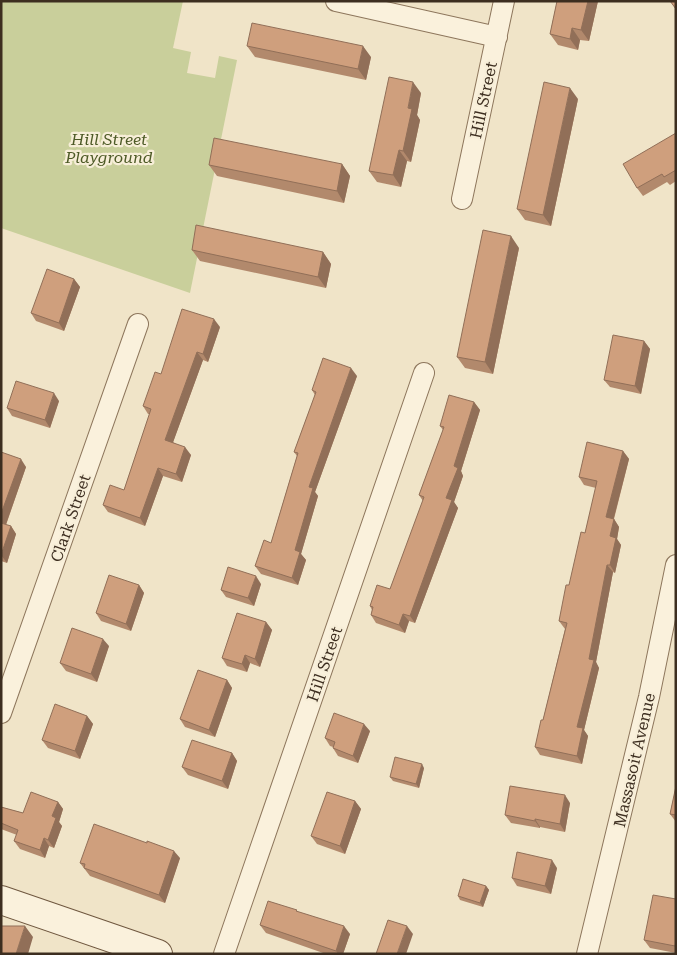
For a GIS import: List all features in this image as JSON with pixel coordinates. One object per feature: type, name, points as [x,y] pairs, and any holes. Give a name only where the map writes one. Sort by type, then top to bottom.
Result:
[{"type":"main road","points":[[1,900],[120,948],[158,954]]},
{"type":"street","points":[[336,1],[497,37]]},
{"type":"street","name":"Hill Street","points":[[462,199],[504,1]]},
{"type":"street","name":"Clark Street","points":[[1,713],[138,324]]},
{"type":"street","name":"Hill Street","points":[[224,954],[424,374]]},
{"type":"street","name":"Massasoit Avenue","points":[[587,954],[649,697],[676,565]]},
{"type":"green space","name":"Hill Street Playground","points":[[1,1],[183,1],[173,48],[191,52],[187,73],[215,78],[219,56],[237,60],[190,293],[1,228]]},
{"type":"building","points":[[557,1],[588,1],[581,30],[572,28],[570,39],[550,34]]},
{"type":"building","points":[[670,1],[676,1],[676,9]]},
{"type":"building","points":[[252,23],[363,46],[358,69],[247,46]]},
{"type":"building","points":[[389,77],[413,82],[408,108],[412,109],[403,151],[399,150],[393,175],[369,171]]},
{"type":"building","points":[[544,82],[570,88],[543,215],[517,209]]},
{"type":"building","points":[[676,133],[676,170],[664,177],[662,174],[637,188],[623,164]]},
{"type":"building","points":[[214,138],[342,164],[337,191],[209,165]]},
{"type":"building","points":[[196,225],[323,252],[318,277],[192,250]]},
{"type":"building","points":[[483,230],[511,236],[485,362],[457,357]]},
{"type":"building","points":[[47,269],[74,279],[59,323],[31,313]]},
{"type":"building","points":[[182,309],[214,319],[203,354],[197,352],[165,440],[185,447],[176,474],[158,468],[140,518],[103,505],[110,485],[124,490],[151,409],[143,406],[155,372],[161,374]]},
{"type":"building","points":[[613,335],[644,341],[635,386],[604,380]]},
{"type":"building","points":[[323,358],[351,368],[309,487],[313,488],[295,550],[300,552],[292,578],[255,566],[264,540],[271,543],[298,453],[294,452],[316,392],[312,390]]},
{"type":"building","points":[[16,381],[54,393],[45,420],[7,408]]},
{"type":"building","points":[[449,395],[474,402],[454,466],[458,468],[446,498],[452,500],[410,616],[403,614],[399,625],[371,615],[373,607],[370,606],[377,585],[390,589],[424,497],[419,495],[444,427],[440,426]]},
{"type":"building","points":[[587,442],[623,451],[606,517],[614,519],[610,536],[616,538],[610,565],[607,565],[589,659],[594,660],[577,727],[583,728],[577,756],[535,747],[567,623],[559,621],[566,585],[569,585],[581,532],[585,533],[597,481],[579,477]]},
{"type":"building","points":[[1,452],[21,459],[1,514]]},
{"type":"building","points":[[1,523],[11,526],[1,555]]},
{"type":"building","points":[[228,567],[256,576],[248,598],[221,590]]},
{"type":"building","points":[[109,575],[139,585],[126,624],[96,613]]},
{"type":"building","points":[[237,613],[266,622],[255,659],[245,655],[242,664],[222,658]]},
{"type":"building","points":[[72,628],[103,639],[91,674],[60,663]]},
{"type":"building","points":[[198,670],[227,680],[209,730],[180,719]]},
{"type":"building","points":[[55,704],[87,716],[75,751],[42,740]]},
{"type":"building","points":[[334,713],[364,724],[353,756],[333,748],[335,742],[325,738]]},
{"type":"building","points":[[192,740],[232,753],[222,781],[182,767]]},
{"type":"building","points":[[395,757],[422,764],[416,784],[390,777]]},
{"type":"building","points":[[510,786],[565,795],[560,824],[505,815]]},
{"type":"building","points":[[676,786],[676,815],[670,814]]},
{"type":"building","points":[[31,792],[58,802],[52,816],[56,818],[48,840],[44,838],[40,850],[14,841],[18,830],[1,823],[1,807],[23,813]]},
{"type":"building","points":[[327,792],[355,801],[340,846],[311,836]]},
{"type":"building","points":[[94,824],[174,851],[159,895],[84,868],[85,864],[80,863]]},
{"type":"building","points":[[517,852],[552,860],[545,886],[512,878]]},
{"type":"building","points":[[463,879],[486,886],[480,903],[458,896]]},
{"type":"building","points":[[653,895],[676,899],[675,946],[644,940]]},
{"type":"building","points":[[268,901],[344,926],[336,951],[260,925]]},
{"type":"building","points":[[388,920],[407,926],[397,954],[376,954]]},
{"type":"building","points":[[1,926],[25,926],[16,954],[1,954]]}]
